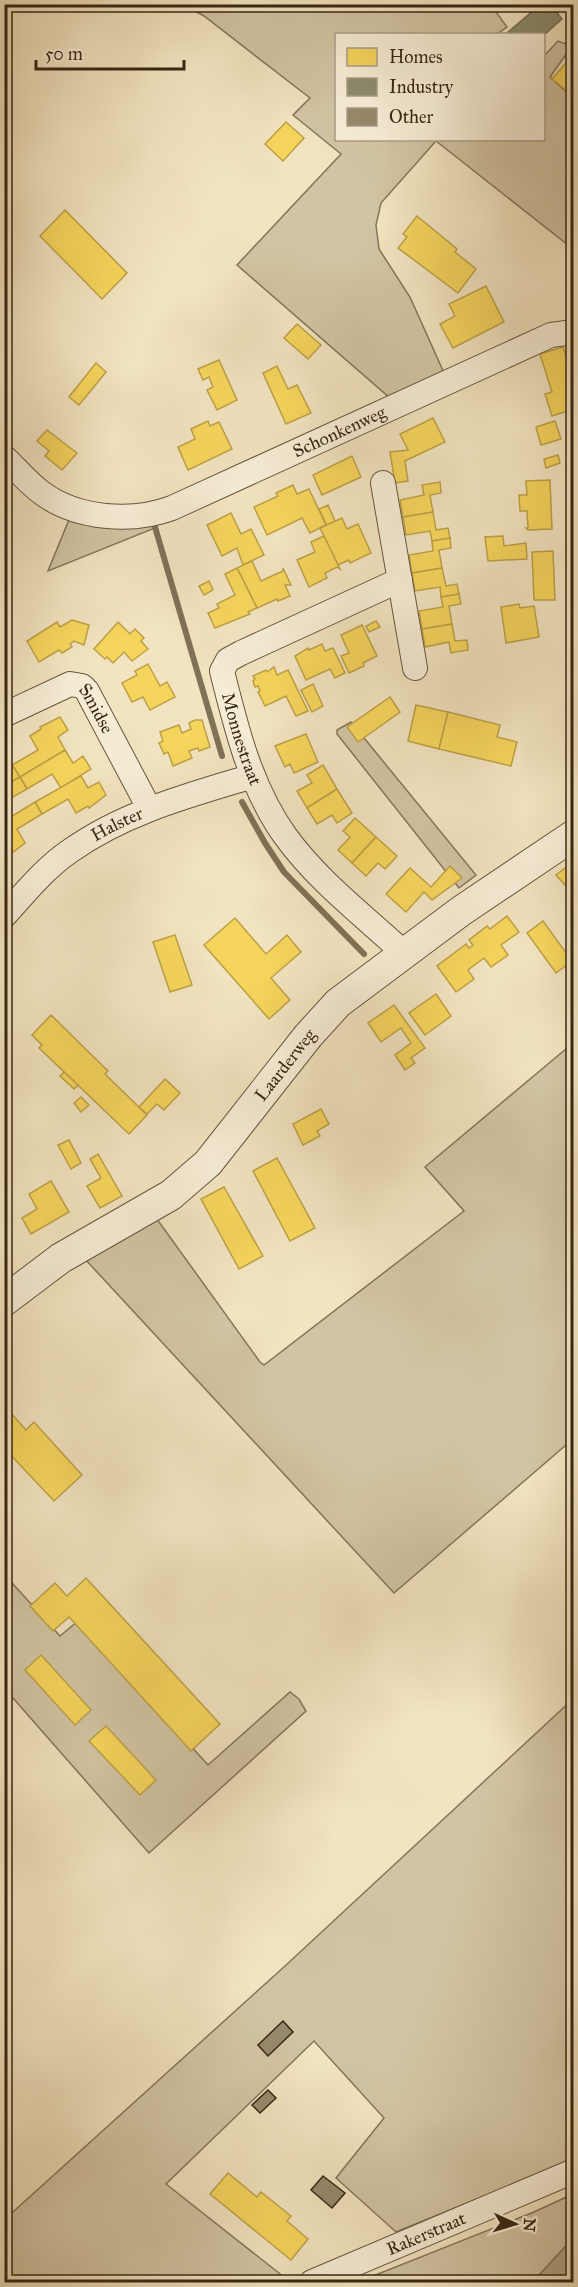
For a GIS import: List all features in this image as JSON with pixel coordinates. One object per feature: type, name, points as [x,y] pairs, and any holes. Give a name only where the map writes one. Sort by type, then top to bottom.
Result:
[{"type":"street","name":"Schonkenweg","points":[[4,457],[42,493],[66,505],[102,516],[150,514],[172,508],[551,335],[573,332]]},
{"type":"street","points":[[383,483],[415,668]]},
{"type":"street","name":"Monnestraat","points":[[400,580],[228,660],[222,670],[253,776],[286,837],[318,874],[404,953]]},
{"type":"street","name":"Smidse","points":[[4,715],[70,684],[82,686],[87,691],[150,808]]},
{"type":"street","name":"Halster","points":[[4,915],[69,851],[100,832],[150,808],[253,776]]},
{"type":"street","name":"Laarderweg","points":[[4,1301],[61,1258],[171,1195],[208,1163],[308,1036],[338,1003],[461,911],[573,835]]},
{"type":"street","name":"Rakerstraat","points":[[312,2283],[573,2170]]},
{"type":"shaded area","points":[[184,5],[491,5],[507,27],[498,33],[335,33],[335,141],[436,141],[381,203],[376,225],[379,249],[410,297],[444,373],[390,398],[237,265],[341,154],[293,115],[310,98],[204,16]]},
{"type":"shaded area","points":[[558,41],[572,46],[550,77],[573,98],[573,249],[436,141],[545,141],[545,55]]},
{"type":"shaded area","points":[[74,516],[163,518],[155,528],[48,571],[68,522]]},
{"type":"shaded area","points":[[351,722],[476,875],[459,888],[337,734],[337,730]]},
{"type":"shaded area","points":[[573,1043],[573,1439],[394,1593],[84,1258],[154,1215],[264,1365],[464,1211],[425,1167]]},
{"type":"shaded area","points":[[4,1574],[60,1636],[78,1621],[208,1765],[290,1692],[299,1699],[306,1711],[149,1853],[5,1689]]},
{"type":"shaded area","points":[[573,1699],[573,2160],[396,2232],[336,2178],[384,2118],[314,2041],[166,2184],[284,2277],[272,2282],[5,2282],[4,2220],[285,1966]]},
{"type":"shaded area","points":[[573,2194],[573,2282],[358,2282],[534,2212]]},
{"type":"shaded area","points":[[573,2238],[573,2282],[528,2282],[541,2273]]},
{"type":"building: Homes","points":[[571,57],[574,59],[574,97],[552,79]]},
{"type":"building: Homes","points":[[286,122],[304,138],[283,161],[265,144]]},
{"type":"building: Homes","points":[[65,210],[127,273],[102,299],[40,236]]},
{"type":"building: Homes","points":[[417,216],[457,249],[455,252],[476,269],[458,293],[398,248],[407,237],[403,234]]},
{"type":"building: Homes","points":[[486,286],[504,322],[453,348],[440,324],[455,316],[449,304]]},
{"type":"building: Homes","points":[[297,324],[321,345],[308,359],[284,338]]},
{"type":"building: Homes","points":[[563,347],[574,381],[574,409],[552,416],[545,394],[552,392],[540,354]]},
{"type":"building: Homes","points":[[219,360],[237,400],[217,410],[207,390],[213,387],[209,377],[203,380],[198,369]]},
{"type":"building: Homes","points":[[96,363],[106,372],[79,405],[69,397]]},
{"type":"building: Homes","points":[[277,366],[288,389],[297,385],[311,413],[286,424],[263,373]]},
{"type":"building: Homes","points":[[433,418],[445,442],[405,461],[408,481],[395,483],[390,452],[408,450],[400,434]]},
{"type":"building: Homes","points":[[208,421],[210,426],[219,422],[232,449],[188,470],[178,447],[195,439],[191,429]]},
{"type":"building: Homes","points":[[555,421],[561,439],[541,445],[536,427]]},
{"type":"building: Homes","points":[[47,430],[77,453],[62,470],[45,456],[49,451],[37,441]]},
{"type":"building: Homes","points":[[558,455],[560,463],[546,468],[544,459]]},
{"type":"building: Homes","points":[[352,456],[361,477],[322,495],[313,475]]},
{"type":"building: Homes","points":[[550,480],[552,529],[528,530],[526,528],[528,528],[527,511],[520,511],[519,495],[527,495],[526,481]]},
{"type":"building: Homes","points":[[440,482],[441,493],[430,495],[433,512],[403,517],[400,500],[424,495],[422,485]]},
{"type":"building: Homes","points":[[293,485],[297,494],[309,489],[326,525],[310,533],[302,518],[267,535],[254,507],[278,496],[276,493]]},
{"type":"building: Homes","points":[[328,505],[335,521],[327,526],[319,509]]},
{"type":"building: Homes","points":[[433,512],[436,530],[448,528],[450,538],[432,541],[430,531],[406,535],[403,517]]},
{"type":"building: Homes","points":[[231,513],[241,534],[251,529],[264,555],[243,565],[237,548],[222,556],[207,525]]},
{"type":"building: Homes","points":[[342,518],[347,529],[358,524],[371,553],[350,563],[349,560],[338,565],[320,528]]},
{"type":"building: Homes","points":[[324,536],[340,569],[337,567],[325,573],[327,578],[309,587],[297,560],[315,552],[311,542]]},
{"type":"building: Homes","points":[[503,536],[504,546],[526,543],[527,559],[488,561],[485,537]]},
{"type":"building: Homes","points":[[450,538],[451,548],[439,550],[442,568],[412,573],[409,555],[433,551],[432,541]]},
{"type":"building: Homes","points":[[553,551],[555,600],[534,600],[532,552]]},
{"type":"building: Homes","points":[[252,561],[261,581],[283,571],[283,568],[291,585],[285,585],[290,596],[257,608],[237,568]]},
{"type":"building: Homes","points":[[237,568],[257,608],[248,612],[250,614],[215,628],[208,613],[219,608],[217,604],[235,595],[225,574]]},
{"type":"building: Homes","points":[[442,568],[446,586],[457,584],[459,594],[441,597],[440,587],[415,591],[412,573]]},
{"type":"building: Homes","points":[[209,581],[213,590],[204,595],[199,586]]},
{"type":"building: Homes","points":[[459,594],[461,604],[449,606],[452,624],[422,629],[419,611],[443,607],[441,597]]},
{"type":"building: Homes","points":[[519,604],[520,608],[534,606],[539,637],[506,643],[501,607]]},
{"type":"building: Homes","points":[[72,620],[89,625],[84,645],[74,641],[70,644],[72,647],[62,653],[59,650],[39,662],[27,641],[57,622],[60,627]]},
{"type":"building: Homes","points":[[376,621],[380,627],[369,632],[366,626]]},
{"type":"building: Homes","points":[[118,622],[130,634],[135,629],[144,638],[141,641],[148,649],[132,661],[124,652],[113,663],[94,649]]},
{"type":"building: Homes","points":[[452,624],[455,641],[467,640],[468,650],[451,653],[449,642],[425,647],[422,629]]},
{"type":"building: Homes","points":[[362,625],[377,656],[363,663],[364,666],[349,673],[341,656],[349,653],[341,635]]},
{"type":"building: Homes","points":[[322,644],[325,651],[333,648],[345,673],[335,678],[330,669],[306,680],[295,656],[308,648],[309,650]]},
{"type":"building: Homes","points":[[148,664],[160,686],[167,682],[175,697],[150,710],[143,697],[132,702],[122,683],[137,675],[135,671]]},
{"type":"building: Homes","points":[[274,667],[277,675],[288,670],[308,711],[296,716],[286,696],[265,706],[258,692],[260,691],[258,686],[255,687],[253,676],[266,670],[267,672]]},
{"type":"building: Homes","points":[[313,684],[323,706],[312,712],[301,690]]},
{"type":"building: Homes","points":[[390,697],[400,712],[358,742],[347,727]]},
{"type":"building: Homes","points":[[416,705],[448,712],[439,749],[408,741]]},
{"type":"building: Homes","points":[[448,712],[500,725],[497,737],[517,742],[511,766],[439,749]]},
{"type":"building: Homes","points":[[60,717],[68,730],[58,737],[65,750],[20,777],[12,765],[38,750],[30,736],[41,729],[40,727]]},
{"type":"building: Homes","points":[[202,720],[210,747],[199,751],[198,748],[189,751],[192,758],[173,766],[168,752],[164,754],[159,743],[163,741],[160,732],[179,725],[182,733],[191,729],[189,723]]},
{"type":"building: Homes","points":[[306,734],[318,762],[294,773],[290,764],[285,767],[275,746]]},
{"type":"building: Homes","points":[[65,750],[73,763],[83,756],[91,769],[61,788],[52,774],[27,789],[20,777]]},
{"type":"building: Homes","points":[[12,765],[20,777],[4,786],[4,769]]},
{"type":"building: Homes","points":[[323,765],[337,789],[307,808],[297,791],[312,783],[307,775]]},
{"type":"building: Homes","points":[[81,776],[88,788],[99,782],[106,795],[89,808],[88,806],[76,813],[68,799],[42,814],[35,802]]},
{"type":"building: Homes","points":[[20,777],[27,789],[4,802],[4,786]]},
{"type":"building: Homes","points":[[337,789],[352,813],[337,823],[332,815],[317,824],[307,808]]},
{"type":"building: Homes","points":[[35,802],[42,814],[17,829],[25,843],[8,856],[7,854],[4,856],[4,821]]},
{"type":"building: Homes","points":[[355,818],[376,837],[352,863],[338,850],[350,837],[343,831]]},
{"type":"building: Homes","points":[[376,837],[397,856],[385,869],[378,863],[366,876],[352,863]]},
{"type":"building: Homes","points":[[574,861],[574,895],[556,875]]},
{"type":"building: Homes","points":[[450,866],[462,878],[432,900],[424,892],[406,912],[386,894],[410,868],[431,887]]},
{"type":"building: Homes","points":[[507,916],[519,932],[501,945],[508,955],[491,967],[484,958],[468,970],[474,979],[456,992],[437,966],[466,944],[469,948],[473,945],[469,940],[487,926],[490,929]]},
{"type":"building: Homes","points":[[235,918],[266,954],[287,935],[301,952],[271,978],[290,1000],[269,1019],[204,945]]},
{"type":"building: Homes","points":[[543,921],[572,961],[556,973],[527,933]]},
{"type":"building: Homes","points":[[175,935],[192,985],[170,992],[153,942]]},
{"type":"building: Homes","points":[[436,994],[451,1016],[425,1035],[409,1013]]},
{"type":"building: Homes","points":[[394,1005],[425,1048],[411,1058],[415,1063],[405,1070],[395,1055],[411,1043],[401,1028],[381,1042],[368,1023]]},
{"type":"building: Homes","points":[[51,1015],[108,1071],[105,1074],[147,1115],[129,1134],[39,1048],[42,1045],[32,1035]]},
{"type":"building: Homes","points":[[64,1072],[78,1085],[74,1089],[60,1076]]},
{"type":"building: Homes","points":[[165,1079],[180,1093],[164,1110],[157,1104],[147,1114],[139,1107]]},
{"type":"building: Homes","points":[[81,1097],[89,1105],[81,1112],[74,1103]]},
{"type":"building: Homes","points":[[321,1109],[329,1124],[317,1131],[320,1136],[303,1145],[293,1124]]},
{"type":"building: Homes","points":[[69,1140],[81,1163],[71,1169],[58,1145]]},
{"type":"building: Homes","points":[[98,1154],[122,1196],[100,1208],[87,1186],[101,1178],[90,1159]]},
{"type":"building: Homes","points":[[277,1158],[315,1228],[290,1241],[253,1171]]},
{"type":"building: Homes","points":[[51,1181],[69,1212],[31,1234],[22,1218],[37,1209],[29,1194]]},
{"type":"building: Homes","points":[[224,1187],[263,1256],[239,1269],[201,1199]]},
{"type":"building: Homes","points":[[9,1411],[26,1430],[34,1422],[82,1475],[54,1501],[4,1448],[4,1416]]},
{"type":"building: Homes","points":[[86,1578],[220,1724],[191,1751],[69,1617],[53,1631],[30,1606],[55,1583],[67,1596]]},
{"type":"building: Homes","points":[[41,1655],[91,1710],[75,1725],[25,1670]]},
{"type":"building: Homes","points":[[106,1726],[156,1780],[140,1795],[89,1741]]},
{"type":"building: Homes","points":[[228,2173],[257,2197],[261,2192],[291,2216],[287,2221],[308,2239],[291,2260],[210,2194]]},
{"type":"building: Industry","points":[[541,4],[550,4],[562,19],[545,34],[507,33]]},
{"type":"building: Other","points":[[283,2021],[293,2032],[268,2056],[258,2045]]},
{"type":"building: Other","points":[[268,2090],[276,2098],[260,2113],[252,2105]]},
{"type":"building: Other","points":[[323,2176],[345,2193],[332,2208],[311,2190]]},
{"type":"waterway","points":[[155,527],[222,756]]},
{"type":"waterway","points":[[242,802],[284,872],[364,954]]}]
